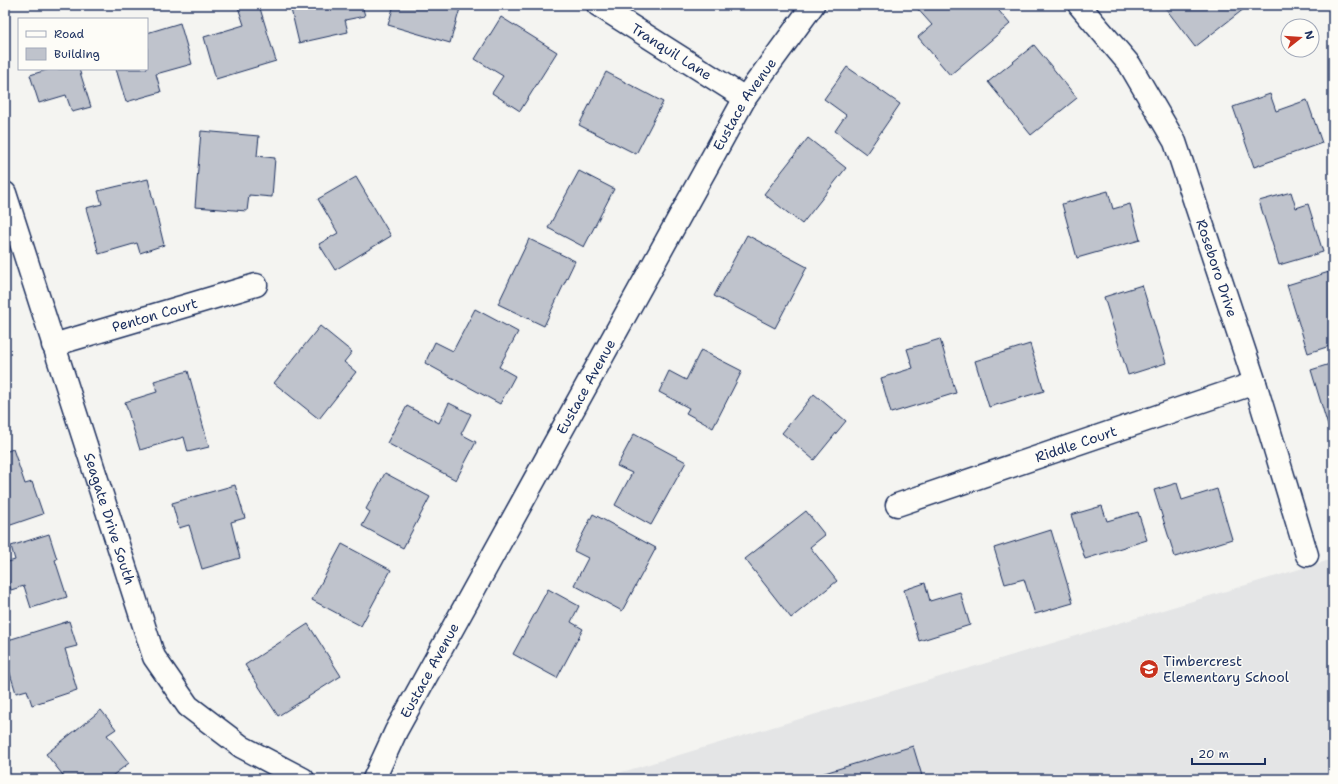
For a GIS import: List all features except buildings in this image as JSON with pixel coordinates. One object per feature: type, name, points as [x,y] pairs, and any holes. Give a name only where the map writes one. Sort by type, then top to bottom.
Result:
[{"type":"street","name":"Tranquil Lane","points":[[598,5],[745,98]]},
{"type":"street","name":"Eustace Avenue","points":[[374,779],[396,731],[745,98],[813,5]]},
{"type":"street","name":"Roseboro Drive","points":[[1079,5],[1130,65],[1176,142],[1255,382],[1307,555]]},
{"type":"street","name":"Seagate Drive South","points":[[5,193],[154,657],[188,706],[242,747],[303,779]]},
{"type":"street","name":"Penton Court","points":[[53,345],[256,285]]},
{"type":"street","name":"Riddle Court","points":[[898,505],[1255,382]]},
{"type":"shaded area","name":"Timbercrest Elementary School","points":[[1333,559],[1333,779],[599,779]]},
{"type":"place","name":"Timbercrest Elementary School","points":[[1149,669]]}]
